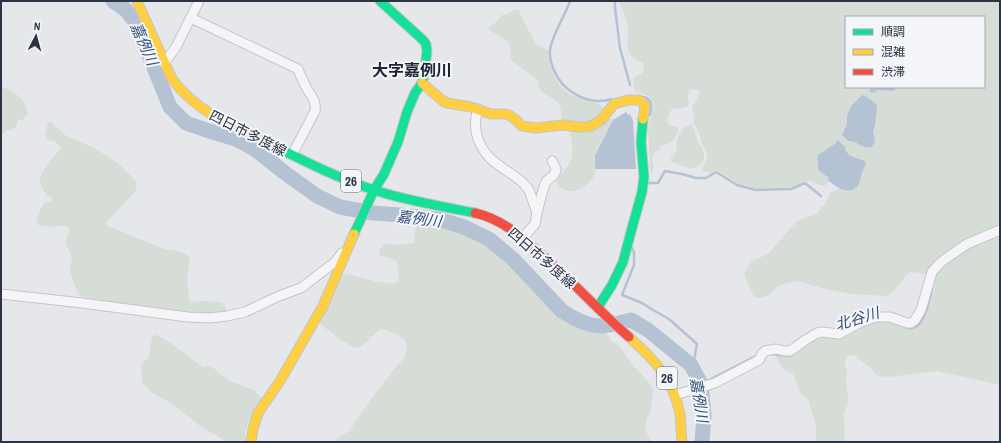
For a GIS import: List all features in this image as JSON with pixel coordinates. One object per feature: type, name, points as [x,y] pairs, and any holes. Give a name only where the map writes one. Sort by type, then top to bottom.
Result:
[{"type":"street","name":"四日市多度線","points":[[137,1],[172,79],[184,96],[202,109],[292,155],[341,177],[374,190],[482,215],[500,222],[524,238],[646,352],[657,365],[667,378],[675,395],[680,415],[682,442]]},
{"type":"street","points":[[164,63],[176,47],[199,1]]},
{"type":"street","points":[[251,442],[258,413],[280,381],[323,306],[368,202],[384,174],[395,149],[415,93],[422,83],[427,51],[426,44],[380,1]]},
{"type":"street","points":[[191,18],[298,69],[306,89],[315,102],[316,107],[292,155]]},
{"type":"street","points":[[422,83],[447,103],[466,105],[491,114],[509,115],[522,126],[530,128],[563,125],[587,127],[594,125],[601,120],[614,104],[628,100],[640,100],[645,106],[641,141],[644,176],[641,199],[624,261],[608,292],[601,310]]},
{"type":"street","points":[[478,109],[475,124],[476,132],[484,151],[490,158],[524,184],[529,190],[537,213]]},
{"type":"street","points":[[524,238],[535,224],[546,182],[555,174],[556,170],[552,161]]},
{"type":"street","points":[[675,395],[709,386],[759,360],[765,351],[790,350],[817,333],[822,332],[839,334],[859,323],[877,317],[890,317],[907,324],[911,323],[915,320],[921,310],[932,272],[940,263],[967,244],[1000,230]]},
{"type":"street","points":[[1,294],[188,317],[210,318],[227,316],[245,312],[279,296],[301,288],[335,262],[351,241]]},
{"type":"shaded area","points":[[619,1],[1000,1],[1000,228],[932,267],[925,274],[910,272],[893,292],[887,296],[850,294],[821,288],[798,281],[777,287],[769,295],[760,298],[754,297],[744,274],[747,267],[752,261],[768,254],[796,222],[817,214],[821,207],[824,206],[830,193],[840,188],[830,182],[825,186],[810,181],[805,181],[791,187],[761,189],[739,184],[716,170],[710,173],[701,170],[707,160],[707,154],[701,142],[699,132],[693,122],[694,114],[692,109],[700,93],[699,91],[691,89],[688,94],[689,104],[687,107],[673,109],[670,112],[667,121],[669,125],[678,127],[677,133],[673,141],[660,148],[659,151],[655,151],[652,159],[652,173],[650,171],[648,126],[654,106],[650,97],[635,91],[633,84],[635,77],[643,72],[644,66],[643,63],[633,57],[628,50],[628,25]]},
{"type":"shaded area","points":[[518,9],[536,44],[548,51],[554,74],[563,89],[572,95],[600,105],[604,110],[592,124],[561,121],[560,107],[558,103],[538,87],[539,81],[512,61],[509,42],[489,30],[489,27],[502,15]]},
{"type":"shaded area","points":[[1,86],[22,99],[28,114],[22,120],[18,120],[16,127],[6,131],[1,136]]},
{"type":"shaded area","points":[[610,118],[613,120],[595,154],[595,173],[593,177],[587,185],[578,190],[569,191],[562,189],[556,181],[570,163],[572,156],[570,131]]},
{"type":"shaded area","points":[[48,122],[51,122],[65,135],[96,149],[119,164],[136,181],[136,190],[106,223],[108,226],[164,249],[179,251],[186,254],[190,259],[187,276],[189,300],[192,302],[221,302],[226,307],[226,310],[204,316],[170,313],[80,296],[71,276],[70,269],[72,260],[66,243],[67,236],[70,231],[67,226],[49,227],[38,225],[36,220],[45,202],[51,202],[52,198],[46,195],[40,179],[41,175],[60,149],[60,146],[54,141],[47,140],[45,135]]},
{"type":"shaded area","points":[[691,124],[703,150],[704,156],[701,164],[692,168],[671,162],[676,150],[680,133]]},
{"type":"shaded area","points":[[418,220],[452,227],[482,241],[506,258],[564,317],[573,323],[600,329],[608,335],[611,341],[619,345],[631,363],[647,380],[653,389],[651,410],[647,419],[645,430],[652,442],[333,442],[350,430],[390,374],[405,357],[407,347],[406,341],[400,337],[391,332],[380,329],[361,347],[355,348],[341,340],[320,324],[340,275],[347,274],[374,281],[394,284],[399,280],[397,261],[379,256],[380,249],[384,243],[398,245],[414,243],[415,229]]},
{"type":"shaded area","points":[[1000,235],[1000,385],[937,371],[889,377],[877,376],[872,369],[855,355],[848,356],[845,359],[848,397],[848,404],[844,413],[844,436],[846,442],[816,442],[816,425],[808,399],[801,394],[793,374],[785,370],[780,365],[776,357],[793,355],[817,339],[841,338],[848,336],[865,326],[879,322],[887,321],[908,329],[915,328],[921,323],[928,310],[932,299],[935,277],[941,268],[956,256]]},
{"type":"shaded area","points":[[154,334],[174,345],[203,367],[208,366],[215,369],[222,376],[233,382],[254,390],[264,400],[249,421],[245,433],[247,442],[227,442],[200,426],[171,403],[151,392],[142,382],[141,365],[149,356],[152,337]]},
{"type":"water","points":[[870,88],[896,88],[893,91],[878,90],[873,93],[870,92]]},
{"type":"water","points":[[862,95],[877,105],[873,131],[875,142],[872,147],[869,148],[848,141],[842,135],[847,124],[847,116],[851,106]]},
{"type":"water","points":[[626,112],[628,115],[630,114],[633,120],[636,169],[595,169],[595,155],[613,120]]},
{"type":"water","points":[[838,140],[845,147],[845,150],[849,155],[865,161],[866,164],[859,184],[855,189],[847,191],[839,188],[818,170],[818,155]]},
{"type":"waterway","name":"嘉例川","points":[[113,1],[126,10],[136,23],[170,107],[186,123],[236,139],[256,150],[317,196],[340,207],[373,213],[438,219],[464,227],[489,239],[513,259],[562,311],[582,322],[603,326],[631,320],[648,330],[691,365],[700,382],[704,416],[702,442]]},
{"type":"waterway","points":[[570,1],[551,44],[550,54],[553,68],[557,77],[563,84],[577,95],[585,99],[603,101],[612,99]]},
{"type":"waterway","points":[[615,1],[620,48],[630,85]]},
{"type":"waterway","points":[[644,97],[650,102],[650,115]]},
{"type":"waterway","points":[[648,183],[658,183],[665,171],[696,178],[706,178],[716,172],[737,185],[756,190],[791,189],[805,183],[821,196]]},
{"type":"waterway","points":[[632,248],[634,252],[634,265],[622,295],[642,303],[669,319],[697,344],[694,360],[691,365]]},
{"type":"waterway","name":"北谷川","points":[[903,326],[913,328],[921,321],[928,308],[933,281]]},
{"type":"waterway","name":"北谷川","points":[[772,354],[787,356],[793,354]]},
{"type":"waterway","name":"北谷川","points":[[700,382],[707,381],[757,356]]},
{"type":"traffic: fast","points":[[354,234],[374,190],[384,174],[398,142],[407,112],[415,93],[422,83],[427,51],[426,44],[423,40],[380,1]]},
{"type":"traffic: fast","points":[[598,307],[612,285],[623,262],[642,192],[644,177],[641,142],[643,119]]},
{"type":"traffic: fast","points":[[274,146],[361,186],[386,194],[475,213]]},
{"type":"traffic: slow","points":[[137,1],[172,79],[182,91],[193,101],[218,118],[274,146]]},
{"type":"traffic: slow","points":[[422,83],[447,103],[471,107],[491,114],[509,115],[522,126],[536,128],[563,125],[587,127],[601,120],[614,104],[628,100],[639,100],[642,102],[645,106],[643,119]]},
{"type":"traffic: slow","points":[[251,442],[258,413],[280,381],[323,306],[354,234]]},
{"type":"traffic: slow","points":[[629,337],[655,362],[668,380],[673,390],[680,414],[682,442]]},
{"type":"traffic: jam","points":[[475,213],[503,224],[519,235],[629,337]]},
{"type":"district","name":"大字嘉例川","points":[[412,70]]}]
